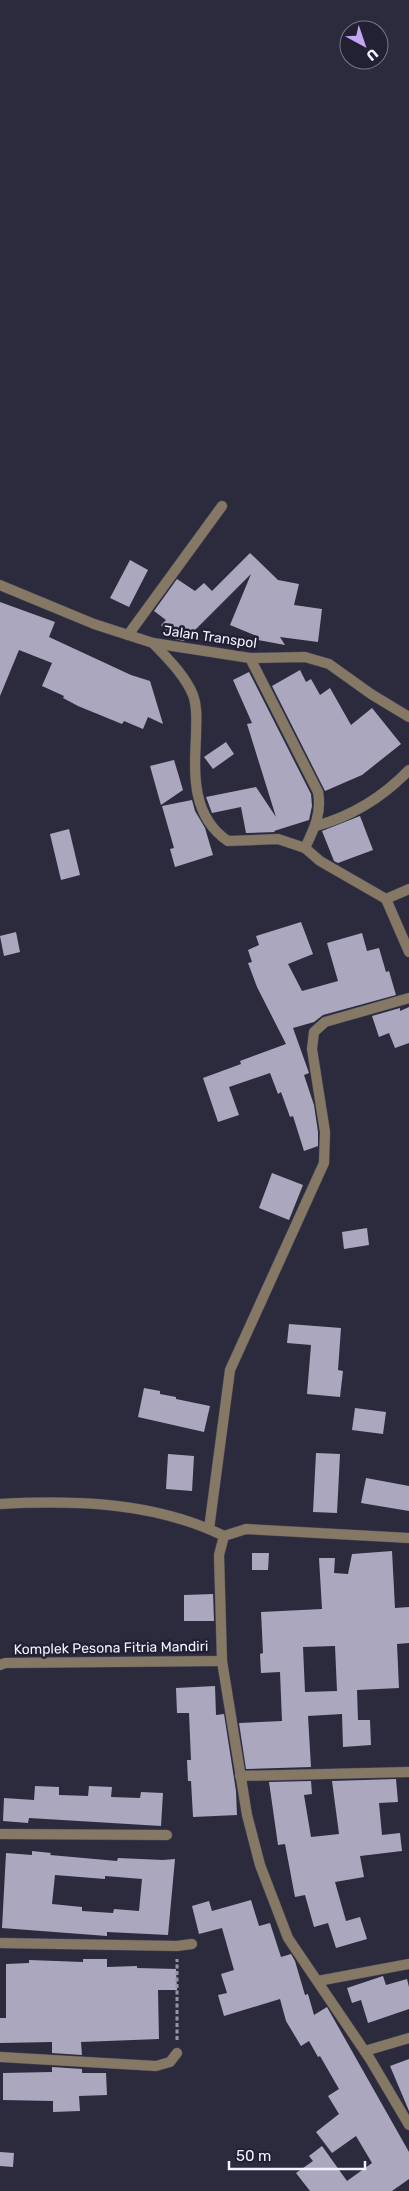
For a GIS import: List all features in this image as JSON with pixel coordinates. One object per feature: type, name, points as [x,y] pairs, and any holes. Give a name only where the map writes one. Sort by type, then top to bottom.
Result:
[{"type":"street","points":[[128,635],[222,506]]},
{"type":"street","name":"Jalan Transpol","points":[[0,585],[94,624],[153,643],[250,658],[305,657],[329,664],[409,717]]},
{"type":"street","points":[[153,643],[177,669],[192,693],[196,716],[194,775],[201,806],[210,825],[228,841],[278,839],[305,848],[320,861],[386,899],[409,952]]},
{"type":"street","points":[[250,658],[318,792],[321,806],[316,826],[305,848]]},
{"type":"street","points":[[316,826],[336,820],[360,809],[398,781],[409,770]]},
{"type":"street","points":[[386,899],[409,889]]},
{"type":"street","points":[[210,1529],[230,1370],[324,1163],[325,1132],[312,1049],[314,1032],[325,1022],[409,998]]},
{"type":"street","points":[[0,1504],[85,1502],[141,1508],[210,1529],[224,1536],[246,1529],[409,1538]]},
{"type":"street","points":[[224,1536],[219,1555],[222,1661],[247,1815],[260,1865],[288,1938],[365,2051],[409,2125]]},
{"type":"street","name":"Komplek Pesona Fitria Mandiri","points":[[0,1665],[5,1663],[222,1661]]},
{"type":"street","points":[[240,1776],[409,1772]]},
{"type":"street","points":[[0,1834],[166,1835]]},
{"type":"street","points":[[0,1943],[177,1946],[192,1944]]},
{"type":"street","points":[[318,1981],[409,1964]]},
{"type":"street","points":[[365,2051],[409,2038]]},
{"type":"street","points":[[0,2057],[156,2066],[170,2062],[177,2053]]},
{"type":"path","points":[[177,1946],[177,2053]]},
{"type":"building","points":[[250,553],[278,580],[299,584],[294,605],[322,609],[318,642],[280,637],[285,645],[258,640],[259,637],[230,625],[251,574],[184,641],[175,639],[161,625],[166,620],[154,611],[177,579],[195,591],[204,583],[212,591]]},
{"type":"building","points":[[130,560],[148,570],[129,607],[110,598]]},
{"type":"building","points":[[0,602],[55,622],[49,637],[131,675],[150,681],[163,724],[148,717],[143,729],[124,721],[122,724],[78,706],[63,698],[64,696],[42,686],[52,663],[19,650],[0,696]]},
{"type":"building","points":[[300,670],[306,682],[311,679],[320,695],[330,688],[351,725],[372,708],[401,744],[362,775],[325,791],[272,686]]},
{"type":"building","points":[[249,672],[311,794],[312,806],[309,820],[275,832],[246,833],[241,807],[212,813],[206,797],[256,787],[276,817],[247,724],[252,723],[233,680]]},
{"type":"building","points":[[226,742],[234,754],[213,769],[204,757]]},
{"type":"building","points":[[174,760],[183,790],[161,805],[150,766]]},
{"type":"building","points":[[192,800],[195,811],[205,828],[213,855],[175,867],[170,849],[174,848],[162,806]]},
{"type":"building","points":[[360,816],[373,850],[338,863],[334,861],[322,831]]},
{"type":"building","points":[[69,829],[80,875],[61,880],[50,834]]},
{"type":"building","points":[[301,922],[313,954],[288,964],[302,991],[338,981],[327,943],[362,933],[367,951],[379,948],[386,972],[389,971],[396,995],[323,1015],[314,1022],[293,1028],[309,1073],[304,1075],[314,1105],[318,1132],[318,1146],[304,1151],[293,1116],[290,1117],[281,1092],[278,1094],[270,1073],[229,1087],[239,1115],[218,1122],[203,1078],[241,1064],[240,1061],[286,1044],[257,987],[248,963],[252,962],[248,950],[259,945],[256,936]]},
{"type":"building","points":[[16,932],[20,952],[4,956],[0,936]]},
{"type":"building","points":[[409,1007],[409,1043],[395,1048],[389,1033],[379,1037],[372,1016],[400,1008],[400,1011]]},
{"type":"building","points":[[272,1173],[303,1185],[289,1220],[259,1208]]},
{"type":"building","points":[[367,1228],[369,1245],[344,1249],[342,1232]]},
{"type":"building","points":[[289,1324],[341,1328],[338,1370],[343,1371],[340,1397],[307,1394],[311,1345],[287,1343]]},
{"type":"building","points":[[144,1388],[160,1391],[160,1394],[176,1397],[176,1399],[210,1406],[204,1432],[138,1417]]},
{"type":"building","points":[[355,1408],[386,1412],[383,1434],[352,1430]]},
{"type":"building","points":[[316,1453],[340,1454],[337,1513],[313,1512]]},
{"type":"building","points":[[168,1454],[194,1456],[192,1491],[166,1489]]},
{"type":"building","points":[[366,1478],[409,1486],[409,1511],[361,1503]]},
{"type":"building","points":[[392,1551],[395,1608],[409,1607],[409,1643],[397,1644],[399,1688],[357,1690],[358,1720],[370,1720],[371,1745],[343,1747],[342,1714],[308,1716],[311,1767],[246,1769],[239,1723],[282,1721],[280,1672],[261,1673],[260,1654],[263,1653],[261,1612],[322,1609],[319,1558],[335,1558],[334,1573],[348,1574],[352,1554]],"holes":[[[335,1646],[337,1691],[305,1692],[303,1647]]]},
{"type":"building","points":[[252,1553],[269,1553],[268,1570],[252,1570]]},
{"type":"building","points":[[213,1594],[214,1621],[184,1621],[184,1595]]},
{"type":"building","points":[[215,1686],[216,1715],[224,1714],[236,1791],[237,1815],[193,1817],[191,1781],[188,1781],[187,1760],[191,1760],[189,1713],[177,1713],[176,1688]]},
{"type":"building","points":[[396,1779],[398,1802],[379,1803],[382,1835],[400,1833],[402,1851],[360,1856],[364,1877],[335,1882],[346,1921],[360,1917],[367,1939],[336,1948],[328,1923],[314,1927],[305,1895],[295,1897],[285,1844],[278,1845],[269,1782],[311,1781],[312,1794],[304,1795],[311,1837],[339,1834],[332,1781]]},
{"type":"building","points":[[35,1786],[59,1787],[59,1795],[88,1796],[89,1786],[112,1787],[111,1797],[140,1798],[141,1792],[163,1793],[161,1826],[29,1818],[28,1823],[3,1821],[4,1798],[34,1800]]},
{"type":"building","points":[[32,1851],[51,1853],[50,1855],[117,1861],[118,1858],[175,1859],[168,1935],[107,1932],[107,1936],[2,1928],[6,1853],[32,1855]],"holes":[[[55,1875],[105,1879],[105,1876],[142,1879],[139,1911],[114,1909],[113,1913],[82,1911],[82,1907],[52,1904]]]},
{"type":"building","points":[[251,1900],[259,1926],[270,1923],[281,1957],[291,1954],[295,1961],[305,1995],[308,1994],[314,2015],[327,2007],[409,2152],[409,2179],[392,2191],[310,2191],[296,2173],[313,2161],[309,2156],[322,2146],[347,2181],[372,2163],[356,2136],[332,2153],[316,2132],[339,2114],[328,2096],[339,2089],[309,2041],[301,2046],[286,2021],[280,1999],[224,2016],[218,1995],[227,1993],[221,1974],[234,1970],[222,1928],[199,1934],[192,1906],[209,1901],[212,1911]]},
{"type":"building","points":[[83,1959],[107,1959],[107,1967],[137,1966],[137,1968],[176,1969],[177,1990],[158,1990],[159,2039],[81,2042],[82,2055],[52,2053],[52,2042],[0,2043],[0,2018],[6,2018],[6,1964],[29,1963],[29,1960],[83,1962]]},
{"type":"building","points":[[383,1976],[386,1985],[407,1979],[409,2009],[368,2023],[361,2000],[352,2003],[347,1988]]},
{"type":"building","points":[[409,2059],[409,2111],[390,2066]]},
{"type":"building","points":[[52,2067],[82,2069],[82,2073],[106,2073],[107,2095],[79,2096],[80,2111],[53,2112],[53,2101],[3,2100],[3,2073],[52,2072]]},
{"type":"building","points":[[0,2152],[14,2153],[13,2167],[0,2166]]}]
